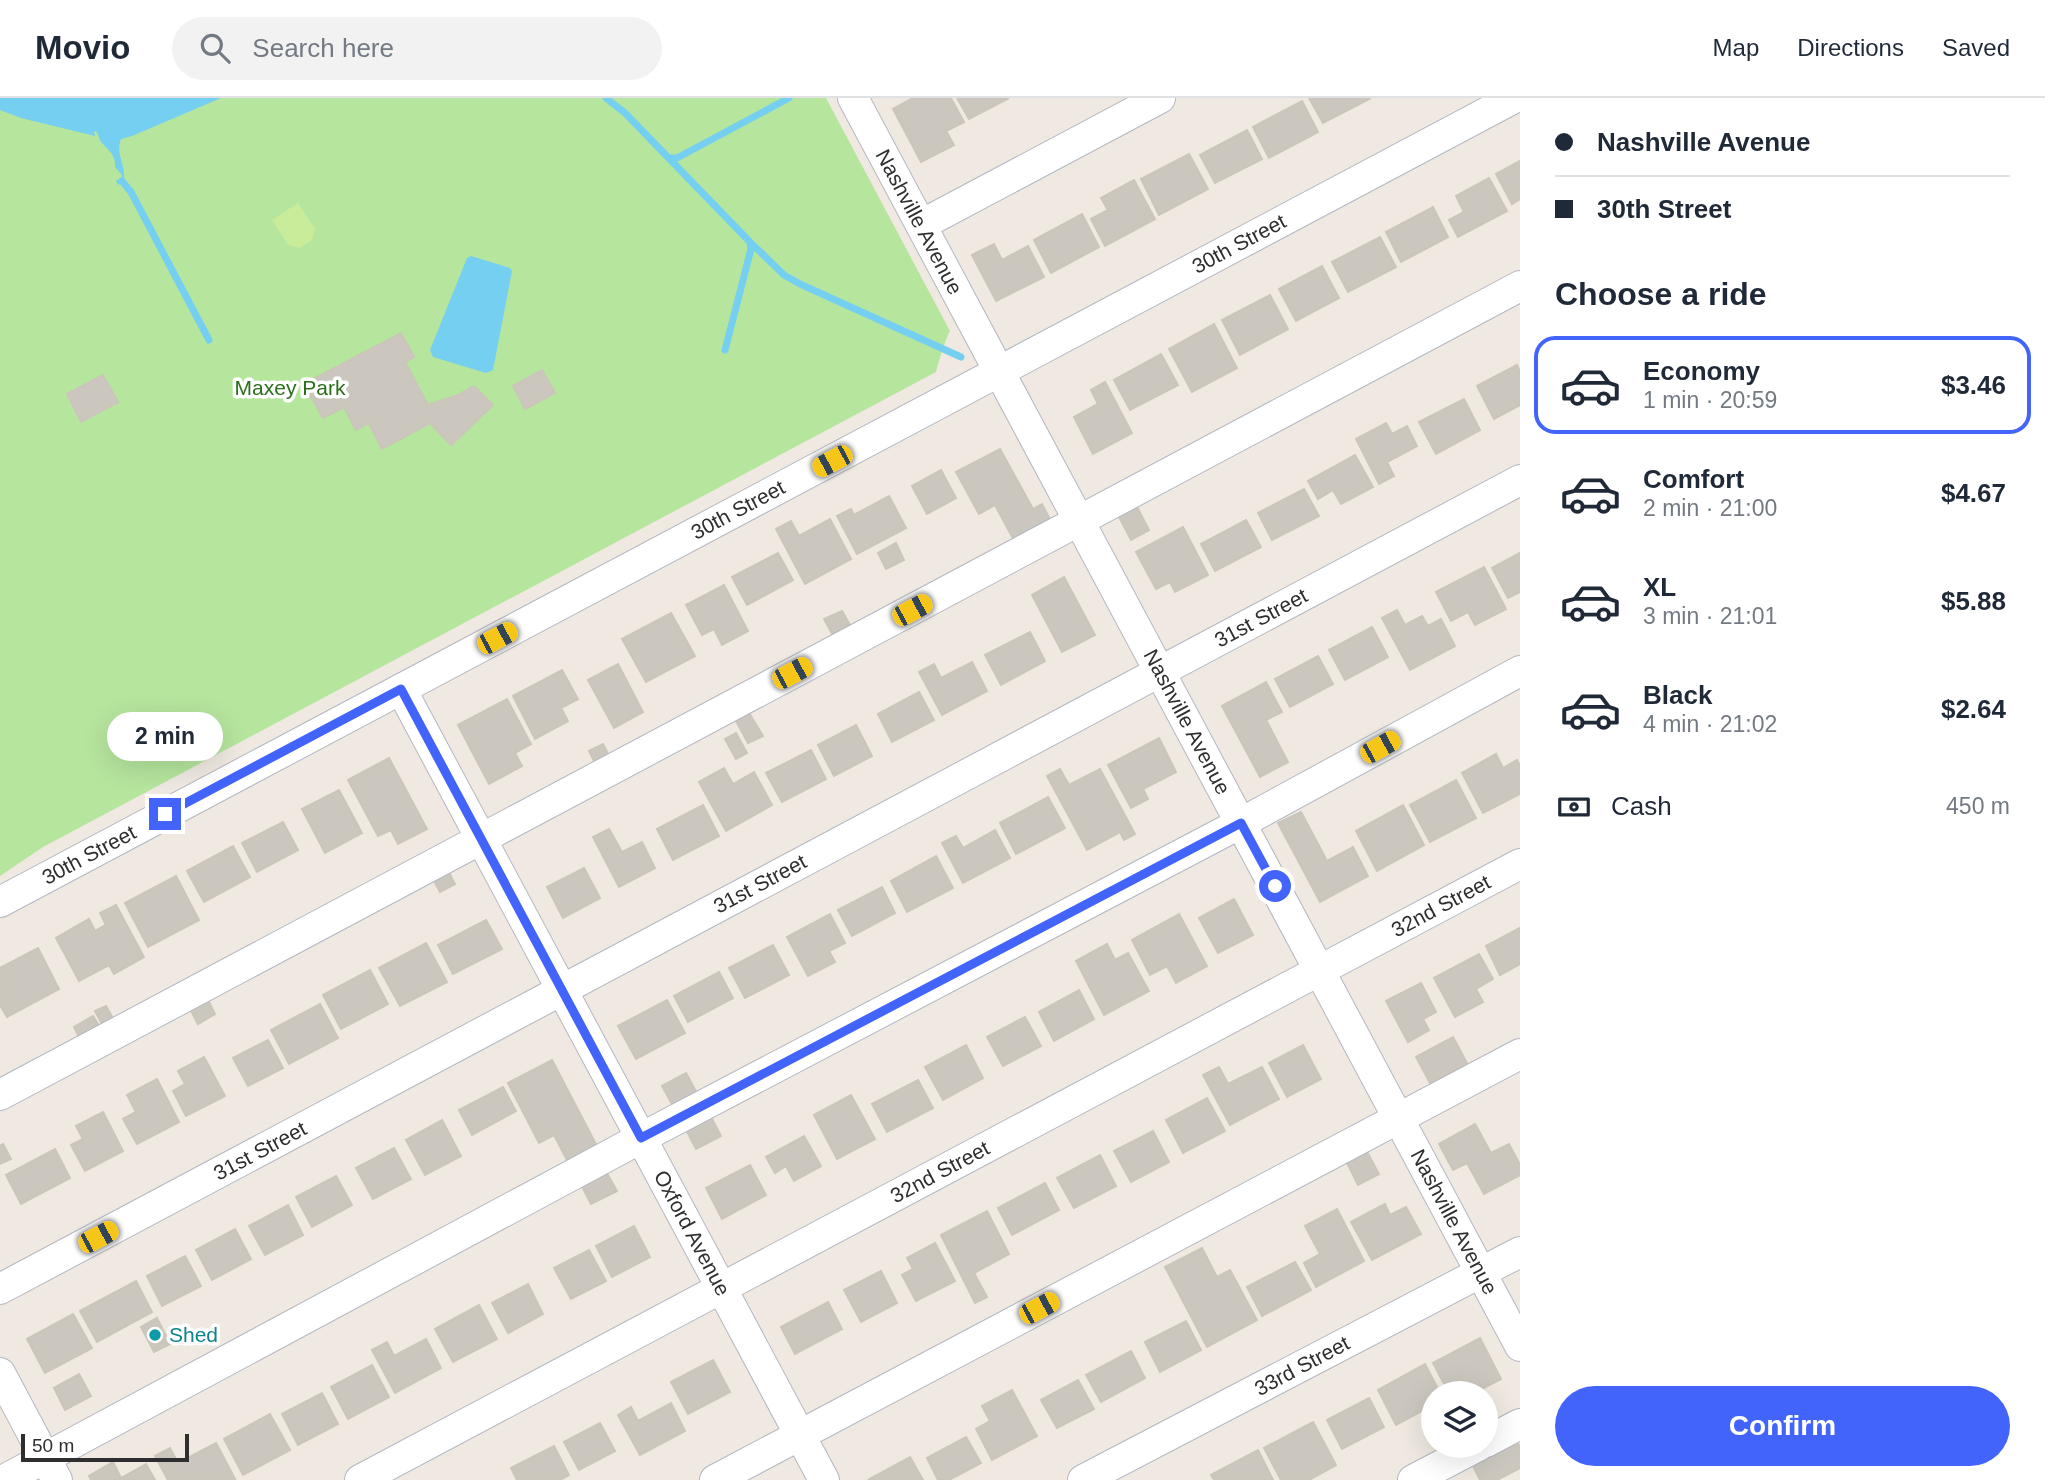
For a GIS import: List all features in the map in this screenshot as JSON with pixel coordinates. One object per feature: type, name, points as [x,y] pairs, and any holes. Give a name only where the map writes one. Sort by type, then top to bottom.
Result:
[{"type":"street","name":"Nashville Avenue","points":[[853,98],[1520,1346]]},
{"type":"street","points":[[921,225],[1160,98]]},
{"type":"street","name":"30th Street","points":[[0,902],[1514,98]]},
{"type":"street","points":[[0,1095],[1520,286]]},
{"type":"street","name":"31st Street","points":[[0,1289],[1520,480]]},
{"type":"street","points":[[4,1480],[51,1469],[641,1138],[1241,823],[1520,671]]},
{"type":"street","name":"Oxford Avenue","points":[[401,689],[824,1480]]},
{"type":"street","name":"32nd Street","points":[[360,1480],[1520,864]]},
{"type":"street","points":[[715,1480],[1520,1054]]},
{"type":"street","name":"33rd Street","points":[[1083,1480],[1520,1251]]},
{"type":"street","points":[[0,1374],[51,1469]]},
{"type":"street","points":[[1498,1435],[1520,1423]]},
{"type":"street","points":[[1413,1480],[1455,1458]]},
{"type":"green space","name":"Maxey Park","points":[[0,98],[826,98],[950,331],[936,372],[43,847],[0,876]]},
{"type":"green space","points":[[298,203],[315,229],[312,240],[300,248],[288,245],[272,220]]},
{"type":"water","points":[[0,98],[221,98],[121,139],[119,149],[124,180],[118,185],[116,180],[122,179],[122,175],[115,167],[113,155],[101,142],[96,131],[95,136],[21,118],[0,110]]},
{"type":"water","points":[[471,256],[510,268],[512,271],[493,370],[486,373],[433,357],[430,350],[467,258]]},
{"type":"building","points":[[913,98],[951,98],[964,122],[946,131],[954,145],[921,162],[893,109]]},
{"type":"building","points":[[957,98],[1009,98],[969,119]]},
{"type":"building","points":[[1309,98],[1371,98],[1323,123]]},
{"type":"building","points":[[1302,101],[1318,132],[1269,158],[1253,127]]},
{"type":"building","points":[[1247,130],[1262,159],[1215,183],[1200,155]]},
{"type":"building","points":[[1189,154],[1208,189],[1159,215],[1141,179]]},
{"type":"building","points":[[1520,161],[1520,199],[1512,204],[1496,174]]},
{"type":"building","points":[[1489,178],[1507,211],[1458,237],[1449,220],[1464,212],[1456,196]]},
{"type":"building","points":[[1134,180],[1155,219],[1105,246],[1091,219],[1108,210],[1101,198]]},
{"type":"building","points":[[1433,207],[1448,237],[1401,262],[1386,232]]},
{"type":"building","points":[[1082,214],[1099,247],[1051,273],[1034,240]]},
{"type":"building","points":[[1380,237],[1396,267],[1348,292],[1332,262]]},
{"type":"building","points":[[994,244],[1002,260],[1028,246],[1044,277],[996,301],[972,255]]},
{"type":"building","points":[[1322,266],[1339,298],[1296,321],[1279,289]]},
{"type":"building","points":[[1270,295],[1288,329],[1240,355],[1222,320]]},
{"type":"building","points":[[1214,324],[1237,368],[1192,392],[1169,349]]},
{"type":"building","points":[[401,333],[414,357],[405,362],[428,405],[458,395],[474,386],[493,405],[451,445],[430,423],[382,449],[369,423],[356,430],[344,407],[323,418],[304,384]]},
{"type":"building","points":[[1161,354],[1178,385],[1130,410],[1114,380]]},
{"type":"building","points":[[1517,365],[1520,372],[1520,405],[1494,419],[1477,386]]},
{"type":"building","points":[[542,370],[555,393],[525,409],[513,386]]},
{"type":"building","points":[[103,375],[118,402],[81,422],[67,394]]},
{"type":"building","points":[[1105,382],[1132,433],[1093,454],[1074,417],[1098,404],[1091,390]]},
{"type":"building","points":[[1464,399],[1480,430],[1436,454],[1419,422]]},
{"type":"building","points":[[1386,423],[1392,434],[1407,426],[1417,446],[1387,462],[1394,476],[1379,484],[1356,439]]},
{"type":"building","points":[[1000,449],[1033,509],[1042,504],[1051,521],[1015,542],[995,505],[979,514],[956,472]]},
{"type":"building","points":[[1355,455],[1373,487],[1341,504],[1333,490],[1318,499],[1308,481]]},
{"type":"building","points":[[941,470],[956,498],[927,514],[912,486]]},
{"type":"building","points":[[1304,489],[1319,516],[1272,540],[1258,513]]},
{"type":"building","points":[[889,496],[906,528],[857,554],[837,516],[851,509],[854,515]]},
{"type":"building","points":[[1137,507],[1149,530],[1131,540],[1119,517]]},
{"type":"building","points":[[830,519],[851,559],[805,584],[776,529],[791,521],[799,536]]},
{"type":"building","points":[[1246,520],[1261,547],[1215,571],[1201,544]]},
{"type":"building","points":[[1183,527],[1208,575],[1175,592],[1170,582],[1156,589],[1136,552]]},
{"type":"building","points":[[896,543],[904,560],[886,569],[878,553]]},
{"type":"building","points":[[778,553],[793,580],[747,605],[732,577]]},
{"type":"building","points":[[1520,553],[1520,592],[1508,598],[1492,568]]},
{"type":"building","points":[[1484,567],[1506,609],[1475,625],[1468,612],[1451,621],[1436,592]]},
{"type":"building","points":[[1064,577],[1095,635],[1062,652],[1032,595]]},
{"type":"building","points":[[724,585],[748,631],[722,645],[714,629],[702,635],[686,605]]},
{"type":"building","points":[[1397,610],[1405,625],[1422,616],[1428,626],[1441,619],[1455,646],[1410,670],[1382,618]]},
{"type":"building","points":[[842,611],[853,630],[835,639],[824,619]]},
{"type":"building","points":[[671,613],[695,656],[646,682],[622,639]]},
{"type":"building","points":[[1372,627],[1388,657],[1345,680],[1329,650]]},
{"type":"building","points":[[1030,632],[1045,661],[1001,685],[985,655]]},
{"type":"building","points":[[1318,656],[1333,684],[1290,707],[1275,679]]},
{"type":"building","points":[[972,662],[987,691],[942,715],[919,672],[934,664],[941,678]]},
{"type":"building","points":[[618,664],[643,712],[614,728],[588,680]]},
{"type":"building","points":[[562,670],[578,699],[561,708],[568,721],[535,739],[513,696]]},
{"type":"building","points":[[1266,682],[1282,712],[1266,720],[1288,762],[1260,777],[1222,706]]},
{"type":"building","points":[[919,692],[934,720],[892,742],[878,714]]},
{"type":"building","points":[[507,699],[531,744],[515,753],[522,766],[489,784],[458,725]]},
{"type":"building","points":[[749,713],[763,736],[748,743],[736,721]]},
{"type":"building","points":[[856,725],[872,756],[834,776],[818,745]]},
{"type":"building","points":[[736,733],[747,753],[736,759],[725,739]]},
{"type":"building","points":[[1159,738],[1176,772],[1143,789],[1148,799],[1131,808],[1108,765]]},
{"type":"building","points":[[603,744],[610,758],[596,765],[589,751]]},
{"type":"building","points":[[811,750],[826,779],[782,802],[766,773]]},
{"type":"building","points":[[1496,754],[1503,768],[1517,760],[1520,766],[1520,794],[1483,813],[1462,773]]},
{"type":"building","points":[[389,758],[427,829],[398,844],[391,830],[378,836],[348,780]]},
{"type":"building","points":[[724,768],[733,784],[754,772],[772,805],[726,831],[699,782]]},
{"type":"building","points":[[1060,769],[1069,785],[1100,769],[1135,834],[1124,840],[1120,832],[1087,850],[1047,776]]},
{"type":"building","points":[[1456,780],[1476,818],[1430,842],[1410,805]]},
{"type":"building","points":[[339,790],[362,833],[325,853],[302,809]]},
{"type":"building","points":[[1048,797],[1065,828],[1016,854],[1000,823]]},
{"type":"building","points":[[703,805],[719,836],[673,860],[657,829]]},
{"type":"building","points":[[1403,805],[1424,845],[1377,871],[1356,831]]},
{"type":"building","points":[[1301,812],[1327,861],[1353,847],[1368,876],[1320,902],[1278,823]]},
{"type":"building","points":[[283,822],[298,850],[257,872],[242,843]]},
{"type":"building","points":[[609,829],[622,852],[642,842],[655,868],[619,887],[593,837]]},
{"type":"building","points":[[995,830],[1010,858],[963,883],[942,843],[956,836],[963,848]]},
{"type":"building","points":[[233,846],[250,877],[204,902],[187,871]]},
{"type":"building","points":[[936,856],[953,888],[907,912],[891,881]]},
{"type":"building","points":[[584,868],[600,898],[563,918],[547,887]]},
{"type":"building","points":[[447,869],[455,884],[440,892],[432,877]]},
{"type":"building","points":[[176,876],[199,920],[148,947],[125,903]]},
{"type":"building","points":[[882,887],[895,913],[852,936],[838,910]]},
{"type":"building","points":[[1234,899],[1253,935],[1218,953],[1199,918]]},
{"type":"building","points":[[116,905],[144,957],[114,974],[109,965],[79,981],[56,938],[89,919],[95,931],[106,925],[100,913]]},
{"type":"building","points":[[830,914],[845,943],[829,951],[835,962],[808,976],[787,937]]},
{"type":"building","points":[[1179,914],[1207,966],[1176,983],[1167,966],[1150,975],[1132,940]]},
{"type":"building","points":[[486,920],[502,949],[453,974],[438,945]]},
{"type":"building","points":[[1520,928],[1520,964],[1500,975],[1486,946]]},
{"type":"building","points":[[426,943],[447,982],[400,1006],[379,968]]},
{"type":"building","points":[[1107,944],[1115,960],[1128,953],[1149,991],[1104,1015],[1076,961]]},
{"type":"building","points":[[773,945],[789,975],[745,998],[729,968]]},
{"type":"building","points":[[38,948],[59,989],[7,1017],[0,1005],[0,968]]},
{"type":"building","points":[[1479,954],[1493,979],[1476,989],[1483,1002],[1455,1017],[1434,978]]},
{"type":"building","points":[[370,970],[388,1004],[341,1029],[323,995]]},
{"type":"building","points":[[719,972],[733,998],[688,1022],[674,996]]},
{"type":"building","points":[[1421,983],[1436,1012],[1423,1019],[1429,1030],[1408,1042],[1386,1001]]},
{"type":"building","points":[[1079,990],[1094,1019],[1054,1041],[1039,1012]]},
{"type":"building","points":[[207,998],[215,1014],[198,1024],[189,1007]]},
{"type":"building","points":[[667,1000],[685,1033],[636,1059],[618,1026]]},
{"type":"building","points":[[320,1004],[338,1038],[289,1064],[271,1030]]},
{"type":"building","points":[[106,1006],[115,1022],[104,1028],[95,1011]]},
{"type":"building","points":[[93,1016],[100,1027],[80,1039],[74,1027]]},
{"type":"building","points":[[1025,1017],[1041,1046],[1003,1066],[987,1037]]},
{"type":"building","points":[[1453,1037],[1468,1065],[1431,1085],[1416,1057]]},
{"type":"building","points":[[268,1040],[283,1068],[248,1086],[233,1058]]},
{"type":"building","points":[[966,1045],[983,1078],[943,1100],[925,1067]]},
{"type":"building","points":[[1303,1045],[1321,1079],[1287,1097],[1269,1063]]},
{"type":"building","points":[[204,1057],[225,1096],[186,1116],[173,1091],[185,1084],[178,1071]]},
{"type":"building","points":[[552,1060],[598,1148],[569,1164],[554,1135],[539,1143],[508,1083]]},
{"type":"building","points":[[1219,1067],[1228,1084],[1262,1067],[1279,1099],[1230,1125],[1203,1075]]},
{"type":"building","points":[[686,1073],[698,1095],[674,1108],[662,1086]]},
{"type":"building","points":[[157,1079],[179,1122],[137,1144],[123,1119],[136,1112],[127,1095]]},
{"type":"building","points":[[918,1080],[933,1108],[887,1132],[872,1104]]},
{"type":"building","points":[[503,1087],[516,1111],[472,1135],[459,1110]]},
{"type":"building","points":[[851,1095],[875,1139],[837,1159],[814,1115]]},
{"type":"building","points":[[1207,1098],[1225,1131],[1183,1153],[1166,1120]]},
{"type":"building","points":[[103,1112],[123,1151],[85,1171],[71,1145],[83,1139],[76,1126]]},
{"type":"building","points":[[709,1113],[721,1136],[696,1149],[684,1126]]},
{"type":"building","points":[[442,1120],[461,1156],[425,1175],[406,1140]]},
{"type":"building","points":[[1475,1124],[1491,1153],[1509,1144],[1520,1165],[1520,1175],[1484,1194],[1467,1163],[1453,1170],[1439,1144]]},
{"type":"building","points":[[1153,1131],[1169,1162],[1131,1182],[1114,1151]]},
{"type":"building","points":[[804,1136],[821,1166],[794,1181],[786,1166],[775,1173],[766,1157]]},
{"type":"building","points":[[3,1144],[11,1159],[0,1164],[0,1146]]},
{"type":"building","points":[[394,1148],[411,1179],[373,1199],[356,1168]]},
{"type":"building","points":[[55,1149],[70,1178],[21,1204],[6,1175]]},
{"type":"building","points":[[1366,1150],[1379,1174],[1358,1185],[1346,1161]]},
{"type":"building","points":[[1100,1155],[1116,1186],[1074,1208],[1057,1178]]},
{"type":"building","points":[[750,1165],[766,1195],[722,1219],[706,1188]]},
{"type":"building","points":[[604,1168],[617,1191],[591,1204],[579,1181]]},
{"type":"building","points":[[336,1176],[352,1205],[312,1227],[296,1197]]},
{"type":"building","points":[[1045,1183],[1059,1210],[1012,1235],[998,1208]]},
{"type":"building","points":[[1385,1204],[1390,1215],[1406,1207],[1421,1234],[1372,1260],[1351,1222]]},
{"type":"building","points":[[288,1205],[303,1235],[265,1255],[249,1226]]},
{"type":"building","points":[[1337,1209],[1364,1261],[1316,1287],[1304,1263],[1320,1254],[1305,1226]]},
{"type":"building","points":[[987,1211],[1009,1254],[974,1273],[987,1297],[975,1303],[941,1235]]},
{"type":"building","points":[[634,1226],[650,1257],[612,1277],[596,1246]]},
{"type":"building","points":[[235,1229],[251,1259],[212,1280],[196,1250]]},
{"type":"building","points":[[935,1243],[955,1281],[916,1301],[902,1275],[913,1269],[907,1258]]},
{"type":"building","points":[[1202,1248],[1217,1277],[1230,1270],[1257,1320],[1207,1347],[1165,1267]]},
{"type":"building","points":[[589,1250],[606,1281],[571,1299],[554,1268]]},
{"type":"building","points":[[185,1256],[201,1286],[162,1306],[147,1276]]},
{"type":"building","points":[[1295,1262],[1311,1290],[1262,1316],[1247,1287]]},
{"type":"building","points":[[881,1271],[897,1303],[861,1322],[844,1290]]},
{"type":"building","points":[[136,1281],[152,1312],[97,1342],[80,1311]]},
{"type":"building","points":[[528,1284],[543,1314],[508,1333],[492,1303]]},
{"type":"building","points":[[828,1302],[842,1329],[795,1354],[781,1327]]},
{"type":"building","points":[[479,1305],[497,1339],[453,1362],[435,1329]]},
{"type":"building","points":[[73,1314],[92,1348],[45,1373],[27,1339]]},
{"type":"building","name":"Shed","points":[[157,1318],[170,1344],[154,1352],[141,1327]]},
{"type":"building","points":[[1186,1321],[1201,1350],[1160,1372],[1145,1342]]},
{"type":"building","points":[[1480,1338],[1501,1379],[1443,1381],[1433,1363]]},
{"type":"building","points":[[426,1339],[441,1368],[395,1393],[372,1350],[387,1342],[394,1356]]},
{"type":"building","points":[[1131,1351],[1145,1378],[1101,1402],[1086,1375]]},
{"type":"building","points":[[713,1360],[730,1392],[688,1414],[671,1382]]},
{"type":"building","points":[[1425,1364],[1434,1381],[1421,1381],[1421,1411],[1396,1425],[1378,1390]]},
{"type":"building","points":[[372,1365],[389,1397],[348,1419],[331,1387]]},
{"type":"building","points":[[79,1374],[91,1396],[65,1410],[54,1388]]},
{"type":"building","points":[[1078,1380],[1094,1409],[1057,1428],[1041,1400]]},
{"type":"building","points":[[1012,1390],[1037,1436],[992,1460],[976,1429],[990,1421],[982,1406]]},
{"type":"building","points":[[322,1393],[338,1424],[298,1445],[282,1414]]},
{"type":"building","points":[[1369,1398],[1384,1427],[1342,1449],[1327,1420]]},
{"type":"building","points":[[671,1403],[685,1431],[640,1455],[618,1415],[631,1407],[638,1421]]},
{"type":"building","points":[[270,1414],[290,1450],[243,1475],[224,1439]]},
{"type":"building","points":[[1313,1422],[1336,1465],[1309,1480],[1281,1480],[1264,1448]]},
{"type":"building","points":[[600,1423],[615,1451],[579,1470],[564,1442]]},
{"type":"building","points":[[966,1437],[981,1463],[949,1480],[938,1480],[927,1458]]},
{"type":"building","points":[[1516,1440],[1520,1447],[1520,1468],[1497,1480],[1480,1480],[1472,1464],[1483,1458],[1498,1458],[1498,1450]]},
{"type":"building","points":[[216,1443],[235,1479],[168,1480],[155,1456],[170,1448],[178,1463]]},
{"type":"building","points":[[554,1446],[569,1475],[560,1480],[517,1480],[511,1468]]},
{"type":"building","points":[[1258,1450],[1273,1480],[1214,1480],[1211,1475]]},
{"type":"building","points":[[910,1457],[923,1480],[868,1480]]},
{"type":"building","points":[[113,1462],[121,1478],[146,1464],[155,1480],[91,1480],[89,1476]]},
{"type":"waterway","points":[[606,98],[625,113],[784,275],[961,357]]},
{"type":"waterway","points":[[669,158],[677,158],[789,98]]},
{"type":"waterway","points":[[122,181],[131,192],[209,340]]},
{"type":"waterway","points":[[725,350],[751,249],[750,243]]},
{"type":"place","name":"Shed","points":[[155,1335]]},
{"type":"route","points":[[165,814],[401,689],[641,1138],[1241,823],[1275,886]]}]
